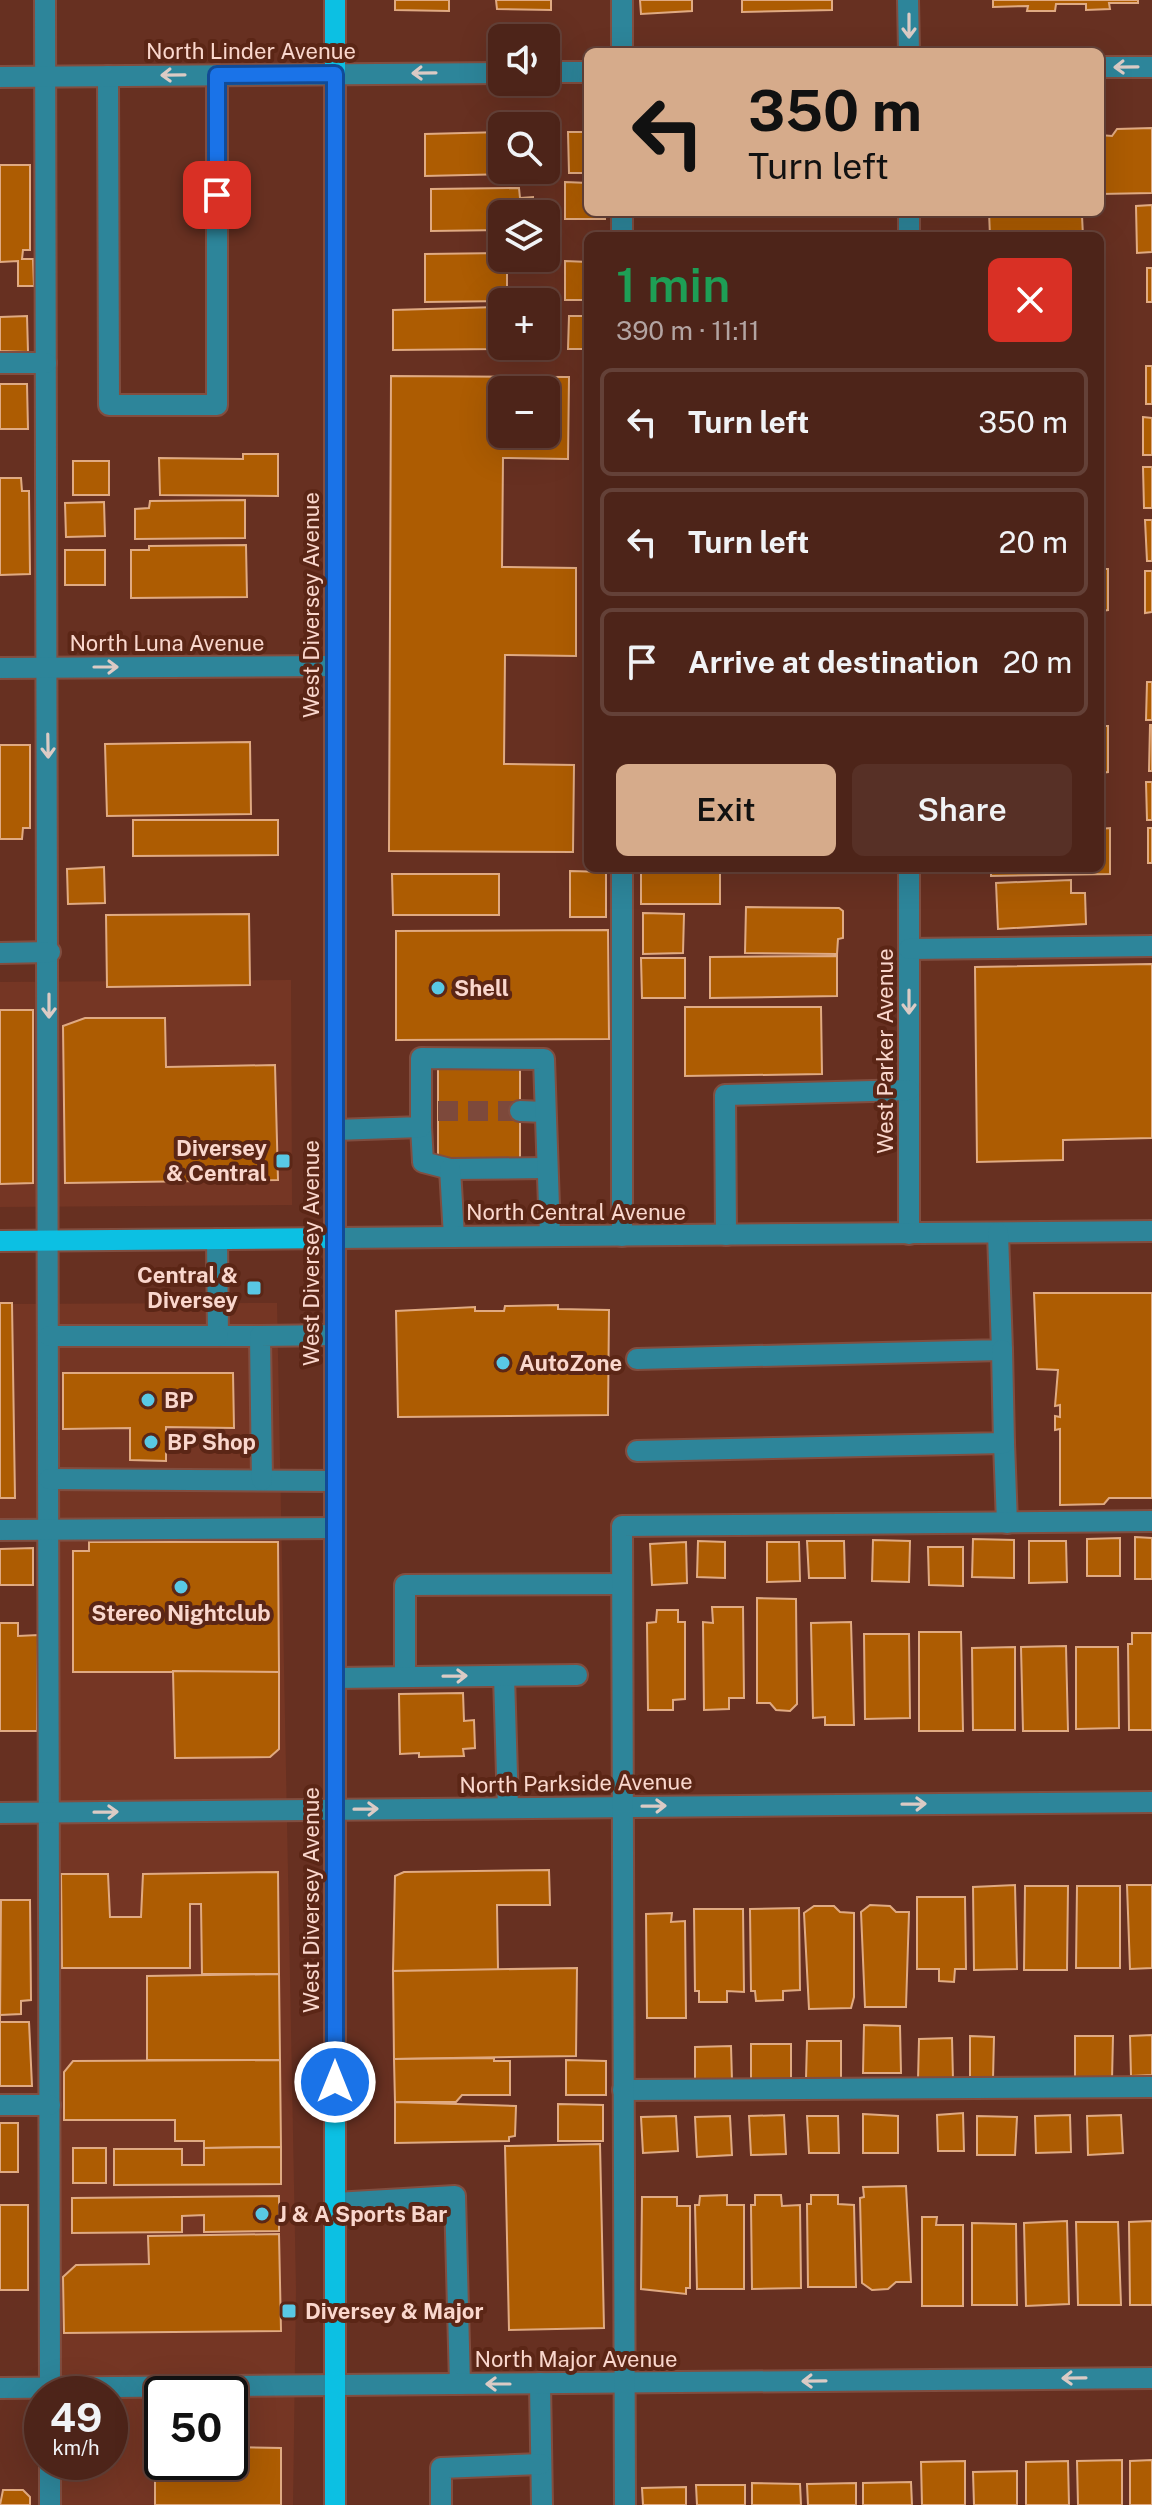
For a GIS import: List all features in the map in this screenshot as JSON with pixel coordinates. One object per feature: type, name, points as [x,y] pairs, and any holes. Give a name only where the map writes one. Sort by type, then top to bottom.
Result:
[{"type":"main road","name":"West Diversey Avenue","points":[[335,0],[335,2505]]},
{"type":"main road","name":"North Central Avenue","points":[[0,1241],[335,1238]]},
{"type":"street","points":[[45,0],[50,952],[47,1240],[50,2376]]},
{"type":"street","points":[[622,0],[622,48]]},
{"type":"street","points":[[908,0],[909,48]]},
{"type":"street","points":[[1104,67],[1152,67]]},
{"type":"street","points":[[560,72],[584,72]]},
{"type":"street","name":"North Linder Avenue","points":[[0,77],[488,73]]},
{"type":"street","points":[[108,76],[109,405],[217,405],[217,75]]},
{"type":"street","points":[[0,363],[46,363]]},
{"type":"street","name":"North Luna Avenue","points":[[0,668],[335,666]]},
{"type":"street","points":[[622,872],[622,1236]]},
{"type":"street","name":"West Parker Avenue","points":[[909,872],[909,1234]]},
{"type":"street","points":[[909,949],[1152,946]]},
{"type":"street","points":[[0,953],[50,952]]},
{"type":"street","points":[[546,1168],[450,1169],[423,1162],[427,1116],[421,1058],[544,1059],[550,1236]]},
{"type":"street","points":[[726,1235],[725,1095],[909,1090]]},
{"type":"street","points":[[520,1111],[545,1112]]},
{"type":"street","points":[[335,1130],[427,1116]]},
{"type":"street","points":[[450,1169],[454,1237]]},
{"type":"street","name":"North Central Avenue","points":[[335,1238],[1152,1231]]},
{"type":"street","points":[[998,1233],[1007,1523]]},
{"type":"street","points":[[217,1239],[218,1336]]},
{"type":"street","points":[[49,1336],[335,1335]]},
{"type":"street","points":[[260,1336],[262,1480]]},
{"type":"street","points":[[637,1359],[1002,1350]]},
{"type":"street","points":[[637,1451],[1004,1443]]},
{"type":"street","points":[[49,1479],[335,1481]]},
{"type":"street","points":[[625,2505],[622,1526],[1152,1521]]},
{"type":"street","points":[[0,1530],[335,1528]]},
{"type":"street","points":[[405,1677],[405,1585],[622,1584]]},
{"type":"street","points":[[336,1678],[577,1675]]},
{"type":"street","points":[[504,1676],[508,1808]]},
{"type":"street","name":"North Parkside Avenue","points":[[0,1813],[1152,1802]]},
{"type":"street","points":[[623,2090],[1152,2087]]},
{"type":"street","points":[[0,2105],[50,2105]]},
{"type":"street","points":[[335,2203],[455,2196],[460,2384]]},
{"type":"street","name":"North Major Avenue","points":[[128,2389],[1152,2378]]},
{"type":"street","points":[[540,2383],[542,2505]]},
{"type":"street","name":"North Major Avenue","points":[[0,2388],[24,2389]]},
{"type":"street","points":[[441,2505],[441,2468],[541,2464]]},
{"type":"street","points":[[50,2480],[50,2505]]},
{"type":"shaded area","points":[[291,980],[292,1205],[0,1207],[0,982]]},
{"type":"shaded area","points":[[277,1303],[296,2289],[293,2505],[54,2505],[53,2480],[128,2480],[128,2376],[53,2376],[50,1526],[0,1526],[0,1304]]},
{"type":"building","points":[[395,0],[449,0],[449,11],[395,10]]},
{"type":"building","points":[[496,0],[551,0],[551,10],[497,9]]},
{"type":"building","points":[[640,0],[692,0],[692,11],[641,14]]},
{"type":"building","points":[[742,0],[832,0],[832,10],[742,12]]},
{"type":"building","points":[[993,0],[1138,0],[1138,3],[1109,3],[1110,9],[1086,10],[1086,4],[1056,4],[1055,11],[1027,11],[1028,6],[993,7]]},
{"type":"building","points":[[1152,128],[1152,193],[1104,194],[1104,135],[1112,136],[1117,129]]},
{"type":"building","points":[[488,132],[488,175],[425,176],[425,134]]},
{"type":"building","points":[[568,132],[584,132],[584,173],[569,173]]},
{"type":"building","points":[[0,165],[30,165],[30,250],[23,250],[22,259],[33,259],[34,286],[18,286],[18,261],[0,262]]},
{"type":"building","points":[[565,182],[584,183],[584,216],[605,216],[605,219],[565,219]]},
{"type":"building","points":[[519,188],[520,198],[533,197],[533,200],[488,200],[488,230],[431,231],[431,189]]},
{"type":"building","points":[[1152,205],[1152,252],[1137,253],[1136,206]]},
{"type":"building","points":[[989,216],[1082,216],[1083,232],[990,232]]},
{"type":"building","points":[[488,253],[488,272],[507,272],[507,288],[488,288],[488,301],[425,302],[425,254]]},
{"type":"building","points":[[565,261],[584,262],[584,300],[565,300]]},
{"type":"building","points":[[1147,268],[1152,268],[1152,302],[1147,302]]},
{"type":"building","points":[[488,307],[488,349],[393,350],[393,310]]},
{"type":"building","points":[[27,316],[28,352],[0,351],[0,317]]},
{"type":"building","points":[[569,316],[584,316],[584,349],[568,349]]},
{"type":"building","points":[[1146,366],[1152,366],[1152,404],[1146,404]]},
{"type":"building","points":[[391,376],[488,377],[488,448],[560,448],[560,377],[569,377],[568,459],[503,458],[502,567],[576,568],[576,656],[505,655],[504,764],[574,765],[573,852],[389,851]]},
{"type":"building","points":[[0,384],[27,384],[28,429],[0,429]]},
{"type":"building","points":[[1143,417],[1152,418],[1152,455],[1143,455]]},
{"type":"building","points":[[243,454],[278,454],[278,496],[160,495],[159,458],[243,459]]},
{"type":"building","points":[[73,461],[109,461],[109,495],[73,495]]},
{"type":"building","points":[[1143,467],[1152,467],[1152,508],[1144,508]]},
{"type":"building","points":[[0,478],[21,478],[22,491],[29,491],[30,574],[0,575]]},
{"type":"building","points":[[245,500],[245,538],[135,539],[135,509],[149,508],[150,501]]},
{"type":"building","points":[[104,502],[105,536],[66,537],[65,503]]},
{"type":"building","points":[[1145,520],[1152,520],[1152,561],[1147,561]]},
{"type":"building","points":[[246,545],[247,597],[131,598],[131,550],[149,550],[149,546]]},
{"type":"building","points":[[65,550],[105,550],[105,585],[65,585]]},
{"type":"building","points":[[1104,569],[1108,569],[1108,610],[1104,610]]},
{"type":"building","points":[[1145,571],[1152,571],[1152,612],[1145,613]]},
{"type":"building","points":[[1147,682],[1152,682],[1152,720],[1146,720]]},
{"type":"building","points":[[1152,725],[1152,771],[1149,771]]},
{"type":"building","points":[[1104,726],[1108,726],[1108,772],[1104,772]]},
{"type":"building","points":[[250,742],[251,814],[107,816],[105,744]]},
{"type":"building","points":[[0,745],[30,745],[30,828],[23,828],[22,839],[0,839]]},
{"type":"building","points":[[1146,782],[1152,782],[1152,820],[1147,820]]},
{"type":"building","points":[[133,820],[278,820],[278,855],[133,856]]},
{"type":"building","points":[[1110,828],[1110,874],[991,876],[991,872],[1104,872],[1104,829]]},
{"type":"building","points":[[1148,828],[1152,828],[1152,863],[1148,863]]},
{"type":"building","points":[[104,867],[105,903],[68,904],[67,869]]},
{"type":"building","points":[[570,871],[606,872],[606,917],[570,917]]},
{"type":"building","points":[[641,872],[720,872],[720,904],[641,904]]},
{"type":"building","points":[[392,874],[499,874],[499,915],[393,915]]},
{"type":"building","points":[[1071,880],[1071,893],[1085,893],[1086,924],[998,929],[996,883]]},
{"type":"building","points":[[746,907],[839,908],[843,911],[843,938],[838,939],[837,954],[745,953]]},
{"type":"building","points":[[643,913],[684,914],[683,953],[643,954]]},
{"type":"building","points":[[249,914],[250,985],[107,987],[106,915]]},
{"type":"building","points":[[608,930],[609,1039],[396,1040],[396,931]]},
{"type":"building","points":[[837,956],[837,996],[710,998],[710,957]]},
{"type":"building","points":[[641,958],[685,958],[685,998],[642,998]]},
{"type":"building","points":[[1152,964],[1152,1138],[1063,1140],[1063,1160],[977,1162],[975,967]]},
{"type":"building","points":[[685,1007],[821,1007],[822,1074],[685,1076]]},
{"type":"building","points":[[0,1010],[33,1010],[33,1183],[0,1184]]},
{"type":"building","points":[[85,1018],[165,1018],[166,1067],[275,1065],[278,1180],[65,1183],[63,1026]]},
{"type":"building","name":"Shell","points":[[438,1066],[520,1066],[520,1158],[438,1158]]},
{"type":"building","points":[[1034,1293],[1152,1293],[1152,1498],[1109,1498],[1104,1504],[1060,1505],[1060,1429],[1055,1430],[1055,1416],[1060,1417],[1060,1405],[1055,1406],[1058,1370],[1037,1369]]},
{"type":"building","points":[[0,1303],[12,1303],[15,1498],[0,1498]]},
{"type":"building","name":"AutoZone","points":[[558,1305],[558,1309],[609,1310],[608,1415],[398,1417],[396,1311],[475,1307],[475,1311],[504,1311],[505,1306]]},
{"type":"building","name":"BP","points":[[63,1373],[233,1373],[234,1428],[166,1427],[166,1461],[130,1460],[130,1428],[63,1429]]},
{"type":"building","points":[[1135,1537],[1152,1538],[1152,1579],[1135,1579]]},
{"type":"building","points":[[1120,1538],[1120,1576],[1087,1576],[1087,1539]]},
{"type":"building","points":[[973,1539],[1014,1540],[1014,1578],[972,1577]]},
{"type":"building","points":[[873,1540],[910,1541],[909,1582],[872,1581]]},
{"type":"building","points":[[698,1541],[725,1542],[725,1578],[697,1577]]},
{"type":"building","points":[[807,1541],[844,1541],[845,1578],[809,1578]]},
{"type":"building","points":[[1029,1541],[1066,1541],[1067,1582],[1029,1583]]},
{"type":"building","points":[[89,1542],[278,1542],[279,1672],[73,1672],[73,1551],[89,1551]]},
{"type":"building","points":[[686,1542],[687,1583],[652,1585],[650,1544]]},
{"type":"building","points":[[767,1542],[799,1542],[800,1581],[767,1582]]},
{"type":"building","points":[[928,1547],[963,1547],[963,1586],[929,1585]]},
{"type":"building","points":[[33,1548],[33,1585],[0,1585],[0,1549]]},
{"type":"building","points":[[757,1598],[796,1599],[797,1704],[790,1711],[776,1710],[770,1703],[757,1703]]},
{"type":"building","points":[[712,1607],[743,1607],[744,1698],[729,1698],[729,1709],[704,1710],[703,1622],[713,1623]]},
{"type":"building","points":[[657,1610],[678,1610],[678,1622],[685,1622],[685,1699],[673,1700],[673,1710],[648,1710],[647,1623],[656,1622]]},
{"type":"building","points":[[851,1622],[854,1725],[825,1725],[825,1717],[813,1718],[811,1623]]},
{"type":"building","points":[[0,1623],[18,1623],[18,1636],[38,1635],[37,1731],[0,1731]]},
{"type":"building","points":[[919,1632],[961,1632],[963,1731],[919,1731]]},
{"type":"building","points":[[1132,1633],[1152,1633],[1152,1730],[1129,1730],[1128,1644],[1132,1644]]},
{"type":"building","points":[[864,1634],[909,1634],[910,1718],[865,1719]]},
{"type":"building","points":[[1066,1646],[1068,1731],[1023,1731],[1021,1647]]},
{"type":"building","points":[[1015,1647],[1015,1730],[973,1730],[972,1648]]},
{"type":"building","points":[[1076,1647],[1118,1647],[1119,1728],[1076,1729]]},
{"type":"building","points":[[173,1671],[279,1672],[279,1749],[270,1757],[175,1758]]},
{"type":"building","points":[[463,1693],[464,1721],[474,1720],[475,1748],[463,1749],[464,1756],[419,1757],[419,1753],[400,1754],[399,1694]]},
{"type":"building","points":[[549,1870],[550,1905],[497,1905],[498,1970],[393,1971],[395,1876],[404,1872]]},
{"type":"building","points":[[278,1872],[279,1974],[202,1974],[201,1904],[190,1904],[190,1968],[62,1968],[61,1874],[108,1874],[110,1917],[141,1917],[143,1874]]},
{"type":"building","points":[[1015,1885],[1017,1969],[974,1970],[973,1887]]},
{"type":"building","points":[[1127,1885],[1152,1885],[1152,1968],[1130,1969]]},
{"type":"building","points":[[1025,1886],[1068,1886],[1067,1970],[1024,1970]]},
{"type":"building","points":[[1077,1886],[1120,1886],[1120,1968],[1076,1968]]},
{"type":"building","points":[[917,1897],[965,1897],[966,1969],[955,1969],[954,1982],[939,1981],[939,1969],[917,1969]]},
{"type":"building","points":[[1,1900],[30,1900],[31,2000],[21,2001],[21,2014],[0,2015]]},
{"type":"building","points":[[870,1905],[890,1906],[896,1912],[909,1912],[906,2007],[865,2007],[861,1912]]},
{"type":"building","points":[[814,1906],[834,1906],[840,1912],[854,1913],[854,1997],[851,2008],[809,2009],[804,1913]]},
{"type":"building","points":[[799,1908],[800,1990],[783,1991],[783,2000],[756,2001],[755,1991],[751,1991],[750,1909]]},
{"type":"building","points":[[694,1909],[743,1909],[744,1992],[727,1991],[727,2002],[699,2002],[699,1991],[695,1991]]},
{"type":"building","points":[[672,1913],[671,1922],[685,1921],[686,2018],[647,2018],[646,1914]]},
{"type":"building","points":[[577,1968],[576,2056],[394,2059],[393,1971]]},
{"type":"building","points":[[279,1974],[280,2060],[147,2060],[147,1976]]},
{"type":"building","points":[[0,2022],[29,2022],[32,2086],[0,2086]]},
{"type":"building","points":[[864,2025],[900,2026],[901,2073],[863,2073]]},
{"type":"building","points":[[1152,2035],[1152,2075],[1131,2076],[1130,2036]]},
{"type":"building","points":[[970,2036],[994,2037],[993,2079],[970,2079]]},
{"type":"building","points":[[1075,2036],[1113,2036],[1112,2080],[1075,2079]]},
{"type":"building","points":[[952,2038],[953,2080],[918,2080],[919,2039]]},
{"type":"building","points":[[807,2041],[841,2041],[841,2079],[806,2079]]},
{"type":"building","points":[[751,2044],[791,2044],[791,2081],[751,2080]]},
{"type":"building","points":[[731,2046],[732,2081],[695,2082],[695,2047]]},
{"type":"building","points":[[494,2058],[494,2061],[510,2061],[510,2095],[462,2095],[456,2102],[395,2102],[394,2059]]},
{"type":"building","points":[[280,2060],[281,2147],[204,2148],[204,2141],[175,2141],[175,2120],[64,2120],[64,2072],[73,2061]]},
{"type":"building","points":[[566,2060],[606,2061],[606,2095],[566,2095]]},
{"type":"building","points":[[395,2102],[516,2106],[515,2136],[509,2137],[509,2141],[395,2143]]},
{"type":"building","points":[[558,2104],[603,2105],[603,2141],[558,2141]]},
{"type":"building","points":[[963,2113],[964,2151],[938,2151],[937,2115]]},
{"type":"building","points":[[863,2114],[898,2116],[898,2153],[863,2153]]},
{"type":"building","points":[[784,2115],[786,2154],[751,2155],[749,2116]]},
{"type":"building","points":[[1070,2115],[1071,2152],[1036,2153],[1035,2116]]},
{"type":"building","points":[[1121,2115],[1123,2153],[1088,2155],[1087,2116]]},
{"type":"building","points":[[676,2116],[678,2151],[643,2153],[641,2117]]},
{"type":"building","points":[[730,2116],[732,2155],[697,2157],[695,2117]]},
{"type":"building","points":[[807,2116],[838,2116],[839,2153],[809,2153]]},
{"type":"building","points":[[977,2116],[1017,2117],[1015,2155],[977,2155]]},
{"type":"building","points":[[0,2123],[18,2123],[18,2172],[0,2172]]},
{"type":"building","points":[[600,2144],[604,2328],[509,2330],[505,2146]]},
{"type":"building","points":[[281,2147],[281,2184],[114,2185],[114,2149],[182,2149],[182,2165],[204,2165],[204,2148]]},
{"type":"building","points":[[73,2148],[106,2148],[106,2183],[73,2183]]},
{"type":"building","points":[[906,2186],[911,2282],[896,2282],[888,2289],[872,2290],[862,2283],[860,2198],[864,2197],[863,2187]]},
{"type":"building","points":[[727,2195],[727,2205],[744,2205],[744,2289],[697,2289],[695,2205],[699,2205],[700,2196]]},
{"type":"building","points":[[755,2195],[781,2195],[782,2206],[800,2205],[801,2288],[752,2289],[751,2205],[755,2205]]},
{"type":"building","points":[[811,2195],[838,2195],[838,2204],[854,2205],[856,2287],[808,2287],[807,2204],[811,2204]]},
{"type":"building","points":[[279,2196],[279,2231],[204,2232],[204,2215],[182,2216],[182,2232],[72,2233],[72,2198]]},
{"type":"building","points":[[642,2197],[677,2197],[677,2206],[690,2206],[690,2288],[686,2288],[686,2294],[641,2289]]},
{"type":"building","points":[[0,2205],[28,2205],[28,2290],[0,2290]]},
{"type":"building","points":[[922,2217],[937,2217],[936,2225],[963,2225],[963,2306],[922,2306]]},
{"type":"building","points":[[1067,2221],[1069,2304],[1026,2306],[1024,2223]]},
{"type":"building","points":[[1152,2221],[1152,2305],[1130,2305],[1129,2222]]},
{"type":"building","points":[[1076,2222],[1118,2222],[1121,2305],[1078,2305]]},
{"type":"building","points":[[972,2223],[1016,2224],[1017,2305],[972,2305]]},
{"type":"building","points":[[279,2234],[281,2331],[64,2333],[63,2277],[76,2265],[149,2264],[148,2236]]},
{"type":"building","points":[[248,2447],[281,2448],[281,2505],[155,2505],[155,2480],[248,2480]]},
{"type":"building","points":[[1122,2460],[1122,2505],[1078,2505],[1077,2461]]},
{"type":"building","points":[[1152,2460],[1152,2505],[1130,2505],[1130,2461]]},
{"type":"building","points":[[965,2461],[965,2505],[922,2505],[921,2462]]},
{"type":"building","points":[[1068,2461],[1069,2505],[1026,2505],[1026,2462]]},
{"type":"building","points":[[1017,2471],[1017,2505],[974,2505],[973,2472]]},
{"type":"building","points":[[911,2482],[912,2505],[863,2505],[863,2483]]},
{"type":"building","points":[[752,2483],[800,2484],[801,2505],[752,2505]]},
{"type":"building","points":[[856,2483],[856,2505],[808,2505],[807,2484]]},
{"type":"building","points":[[696,2485],[745,2485],[745,2505],[697,2505]]},
{"type":"building","points":[[686,2487],[686,2505],[643,2505],[642,2488]]},
{"type":"building","points":[[3,2490],[23,2490],[30,2497],[30,2505],[0,2505]]},
{"type":"tunnel","points":[[438,1111],[520,1111]]},
{"type":"place","name":"Shell","points":[[438,988]]},
{"type":"place","name":"Diversey & Central","points":[[283,1161]]},
{"type":"place","name":"Central & Diversey","points":[[254,1288]]},
{"type":"place","name":"AutoZone","points":[[503,1363]]},
{"type":"place","name":"BP","points":[[148,1400]]},
{"type":"place","name":"BP Shop","points":[[151,1442]]},
{"type":"place","name":"Stereo Nightclub","points":[[181,1587]]},
{"type":"place","name":"J & A Sports Bar","points":[[262,2214]]},
{"type":"place","name":"Diversey & Major","points":[[289,2311]]},
{"type":"route","points":[[217,195],[217,75],[335,74],[335,2082]]}]
